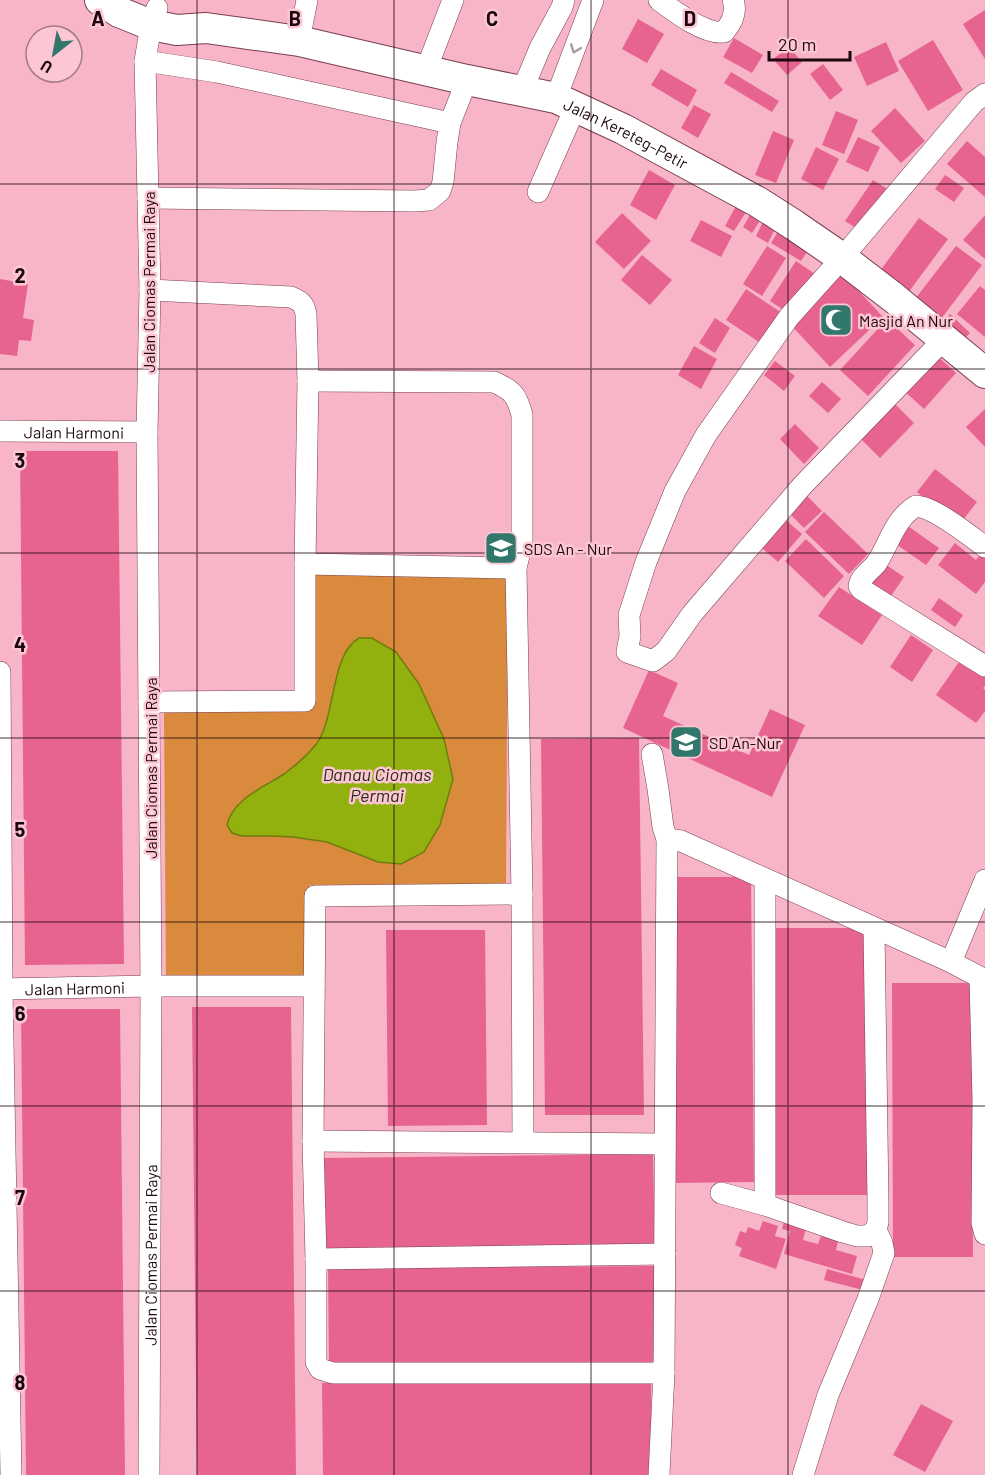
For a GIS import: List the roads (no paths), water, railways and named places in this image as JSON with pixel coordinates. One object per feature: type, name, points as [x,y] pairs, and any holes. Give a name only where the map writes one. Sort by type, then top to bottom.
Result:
[{"type":"street","name":"Jalan Kereteg–Petir","points":[[100,0],[118,12],[148,11],[177,30],[206,28],[299,41],[522,91],[565,103],[623,129],[758,202],[842,258],[985,371]]},
{"type":"street","points":[[299,41],[307,0]]},
{"type":"street","points":[[426,70],[453,0]]},
{"type":"street","points":[[522,91],[564,0]]},
{"type":"street","points":[[538,192],[594,0]]},
{"type":"street","points":[[659,0],[694,23],[716,33],[724,33],[734,15],[733,0]]},
{"type":"street","name":"Jalan Ciomas Permai Raya","points":[[148,11],[145,61],[150,290],[147,432],[151,986],[149,1475]]},
{"type":"street","points":[[145,61],[217,72],[450,123]]},
{"type":"street","points":[[148,198],[429,200],[440,191],[443,182],[450,123],[467,80]]},
{"type":"street","points":[[944,339],[802,486],[692,614],[666,651],[653,662],[627,652],[630,636],[629,615],[646,562],[675,491],[706,435],[789,317],[974,102],[985,94]]},
{"type":"street","points":[[149,702],[304,701],[308,381],[306,314],[304,305],[300,301],[291,297],[150,290]]},
{"type":"street","points":[[308,381],[494,382],[508,389],[519,402],[522,415],[522,543],[516,568],[522,894],[523,1142]]},
{"type":"street","name":"Jalan Harmoni","points":[[0,430],[147,432]]},
{"type":"street","points":[[985,547],[928,509],[916,506],[902,518],[874,567],[859,582],[859,585],[861,589],[985,666]]},
{"type":"street","points":[[305,564],[516,568]]},
{"type":"street","points":[[0,672],[1,989],[11,1475]]},
{"type":"street","points":[[652,754],[663,827],[667,839],[664,1373],[659,1475]]},
{"type":"street","points":[[667,839],[681,842],[765,879],[951,962],[983,979],[982,1223],[985,1234]]},
{"type":"street","points":[[765,879],[765,1205]]},
{"type":"street","points":[[951,962],[985,880]]},
{"type":"street","points":[[522,894],[315,896],[313,1141],[316,1362],[326,1372],[357,1373],[664,1373]]},
{"type":"street","points":[[803,1475],[828,1395],[868,1299],[884,1253],[876,1230],[878,1202],[874,929]]},
{"type":"street","name":"Jalan Harmoni","points":[[1,989],[314,986]]},
{"type":"street","points":[[313,1141],[665,1144]]},
{"type":"street","points":[[721,1193],[765,1205],[857,1236],[868,1236],[876,1230]]},
{"type":"street","points":[[316,1259],[665,1254]]},
{"type":"water","name":"Danau Ciomas Permai","points":[[359,638],[372,638],[396,652],[419,684],[444,739],[453,779],[440,825],[424,852],[401,864],[378,862],[327,842],[293,837],[242,836],[232,833],[227,825],[235,808],[250,795],[293,767],[317,743],[328,718],[343,658],[350,646]]},
{"type":"place","name":"Masjid An Nur","points":[[836,320]]},
{"type":"place","name":"SDS An - Nur","points":[[501,548]]},
{"type":"place","name":"SD An-Nur","points":[[686,742]]}]
